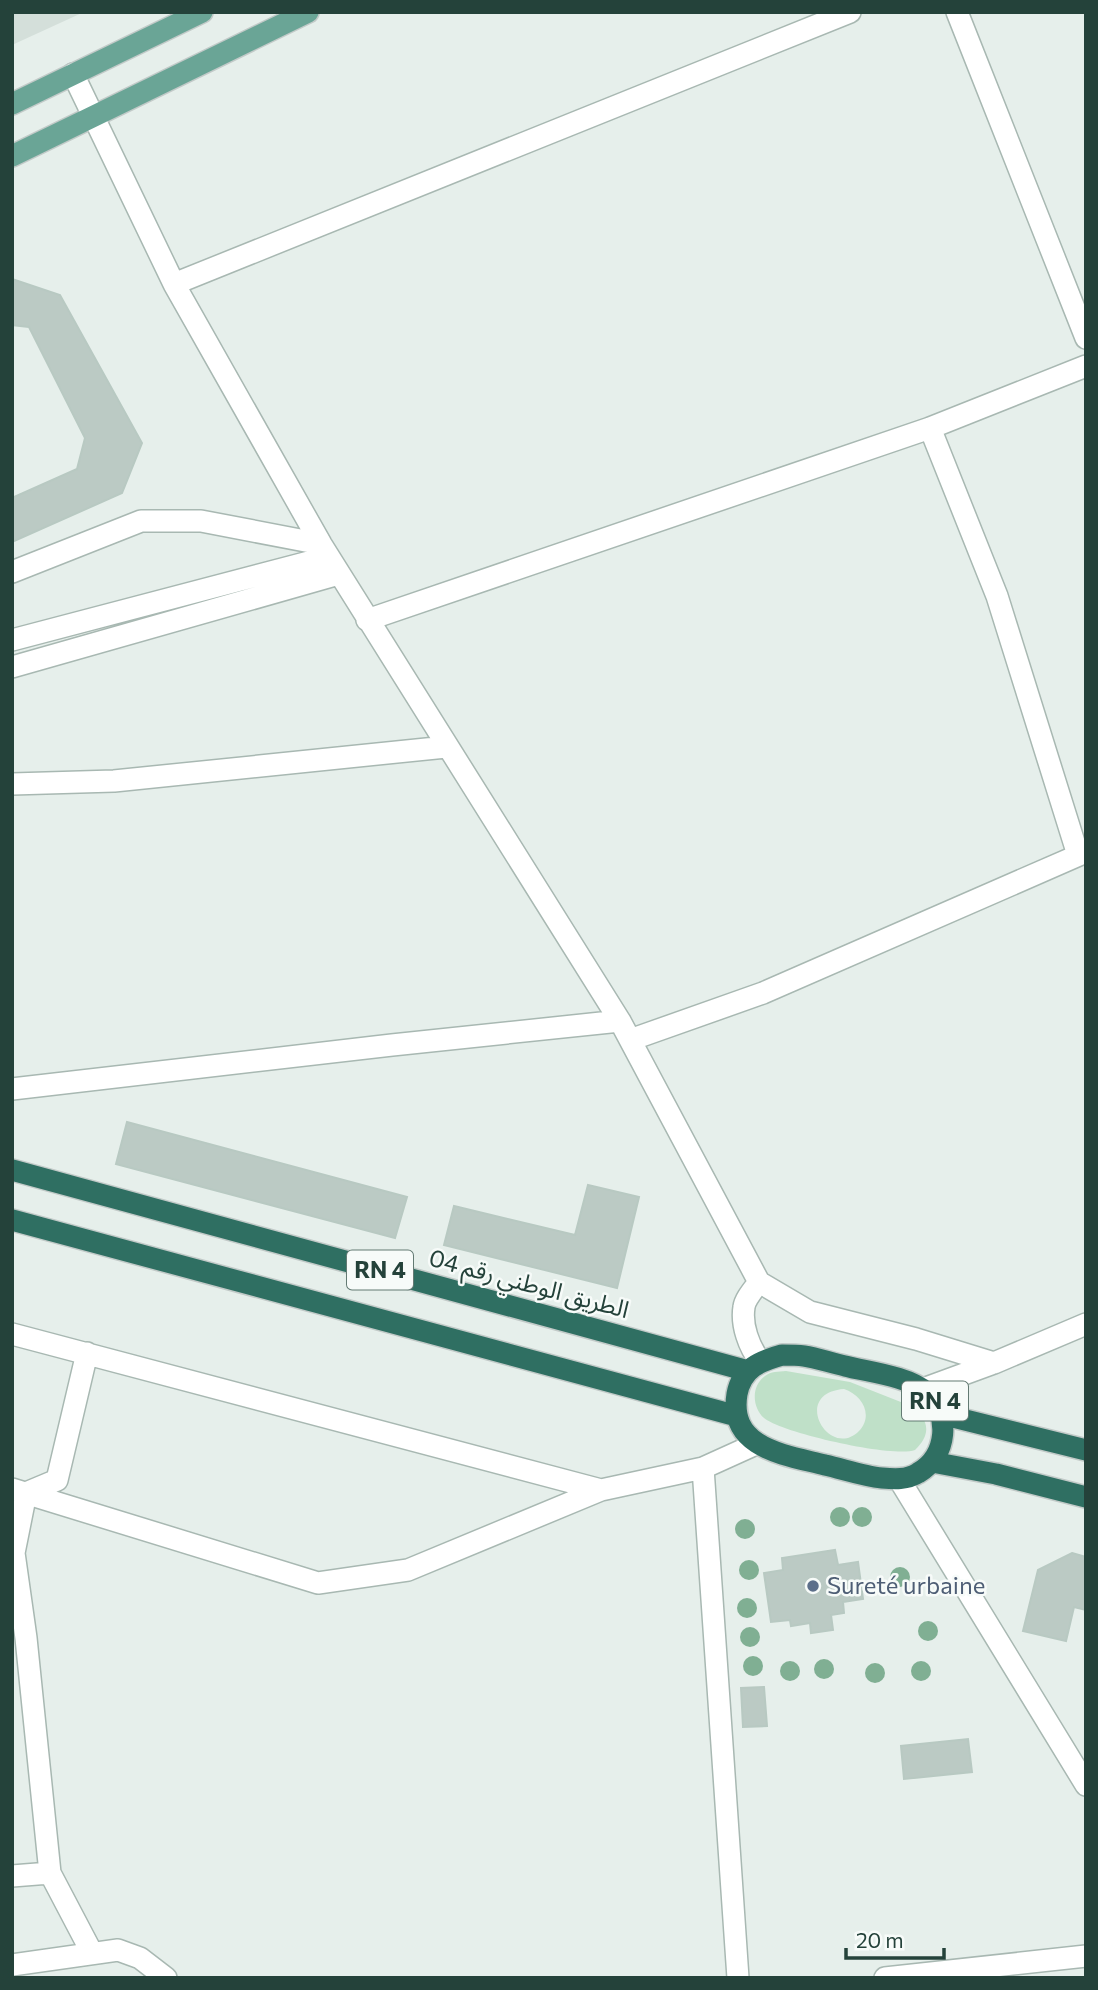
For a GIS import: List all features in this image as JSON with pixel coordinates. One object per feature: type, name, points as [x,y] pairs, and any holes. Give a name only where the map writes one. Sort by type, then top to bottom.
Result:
[{"type":"highway","name":"الطريق الوطني رقم 04","points":[[12,1170],[754,1366],[782,1355],[803,1356],[903,1380],[923,1389]]},
{"type":"highway","name":"RN 4","points":[[12,1220],[737,1416]]},
{"type":"highway","points":[[754,1366],[738,1388],[737,1416],[745,1432],[757,1444],[776,1453],[877,1478],[899,1479],[917,1474],[932,1462],[996,1474],[1086,1497]]},
{"type":"highway","name":"RN 4","points":[[923,1389],[934,1400],[944,1430],[941,1445],[932,1462]]},
{"type":"highway","name":"RN 4","points":[[941,1415],[1086,1450]]},
{"type":"main road","points":[[12,104],[202,12]]},
{"type":"main road","points":[[12,156],[308,12]]},
{"type":"street","points":[[174,284],[850,12]]},
{"type":"street","points":[[957,12],[1086,338]]},
{"type":"street","points":[[73,74],[174,284],[329,558],[625,1031],[759,1282],[810,1312],[916,1339],[994,1363]]},
{"type":"street","points":[[367,620],[930,428],[1086,366]]},
{"type":"street","points":[[12,1089],[405,1044],[625,1031],[763,993],[1082,854],[997,596],[930,428]]},
{"type":"street","points":[[12,572],[141,521],[201,521],[329,558]]},
{"type":"street","points":[[12,640],[329,558]]},
{"type":"street","points":[[12,667],[329,558]]},
{"type":"street","points":[[12,783],[114,781],[446,747]]},
{"type":"street","points":[[754,1366],[745,1326],[744,1304],[759,1282]]},
{"type":"street","points":[[923,1389],[994,1363],[1086,1324]]},
{"type":"street","points":[[12,1334],[601,1490]]},
{"type":"street","points":[[19,1491],[57,1480],[87,1353]]},
{"type":"street","points":[[19,1491],[318,1583],[408,1570],[601,1490],[703,1468],[757,1444]]},
{"type":"street","points":[[703,1468],[738,1978]]},
{"type":"street","points":[[899,1479],[1086,1784]]},
{"type":"street","points":[[19,1491],[14,1553],[19,1639],[50,1873],[92,1953]]},
{"type":"street","points":[[12,1876],[50,1873]]},
{"type":"street","points":[[12,1965],[118,1950],[140,1958],[166,1978]]},
{"type":"street","points":[[885,1978],[1086,1956]]},
{"type":"shaded area","points":[[12,12],[84,12],[12,45]]},
{"type":"green space","points":[[786,1371],[850,1382],[911,1406],[925,1421],[924,1438],[915,1450],[903,1452],[838,1443],[775,1424],[760,1413],[755,1403],[755,1391],[765,1376],[772,1372]],"holes":[[[844,1389],[864,1406],[866,1419],[859,1431],[848,1438],[836,1438],[820,1423],[817,1412],[819,1401],[828,1393]]]},
{"type":"building","points":[[12,279],[60,295],[142,443],[122,493],[12,542],[12,498],[77,469],[85,438],[29,327],[12,325]]},
{"type":"building","points":[[127,1122],[407,1197],[395,1238],[116,1164]]},
{"type":"building","points":[[588,1185],[639,1197],[617,1288],[444,1245],[454,1206],[575,1235]]},
{"type":"building","name":"Sureté urbaine","points":[[835,1550],[838,1565],[858,1562],[863,1599],[843,1602],[844,1613],[831,1615],[833,1630],[811,1633],[810,1623],[791,1626],[790,1620],[771,1622],[764,1573],[783,1570],[782,1558]]},
{"type":"building","points":[[1072,1553],[1086,1557],[1086,1610],[1074,1607],[1066,1641],[1023,1631],[1038,1570]]},
{"type":"building","points":[[764,1687],[767,1726],[743,1727],[741,1688]]},
{"type":"building","points":[[968,1739],[972,1772],[904,1779],[901,1746]]},
{"type":"place","name":"Sureté urbaine","points":[[813,1586]]}]
